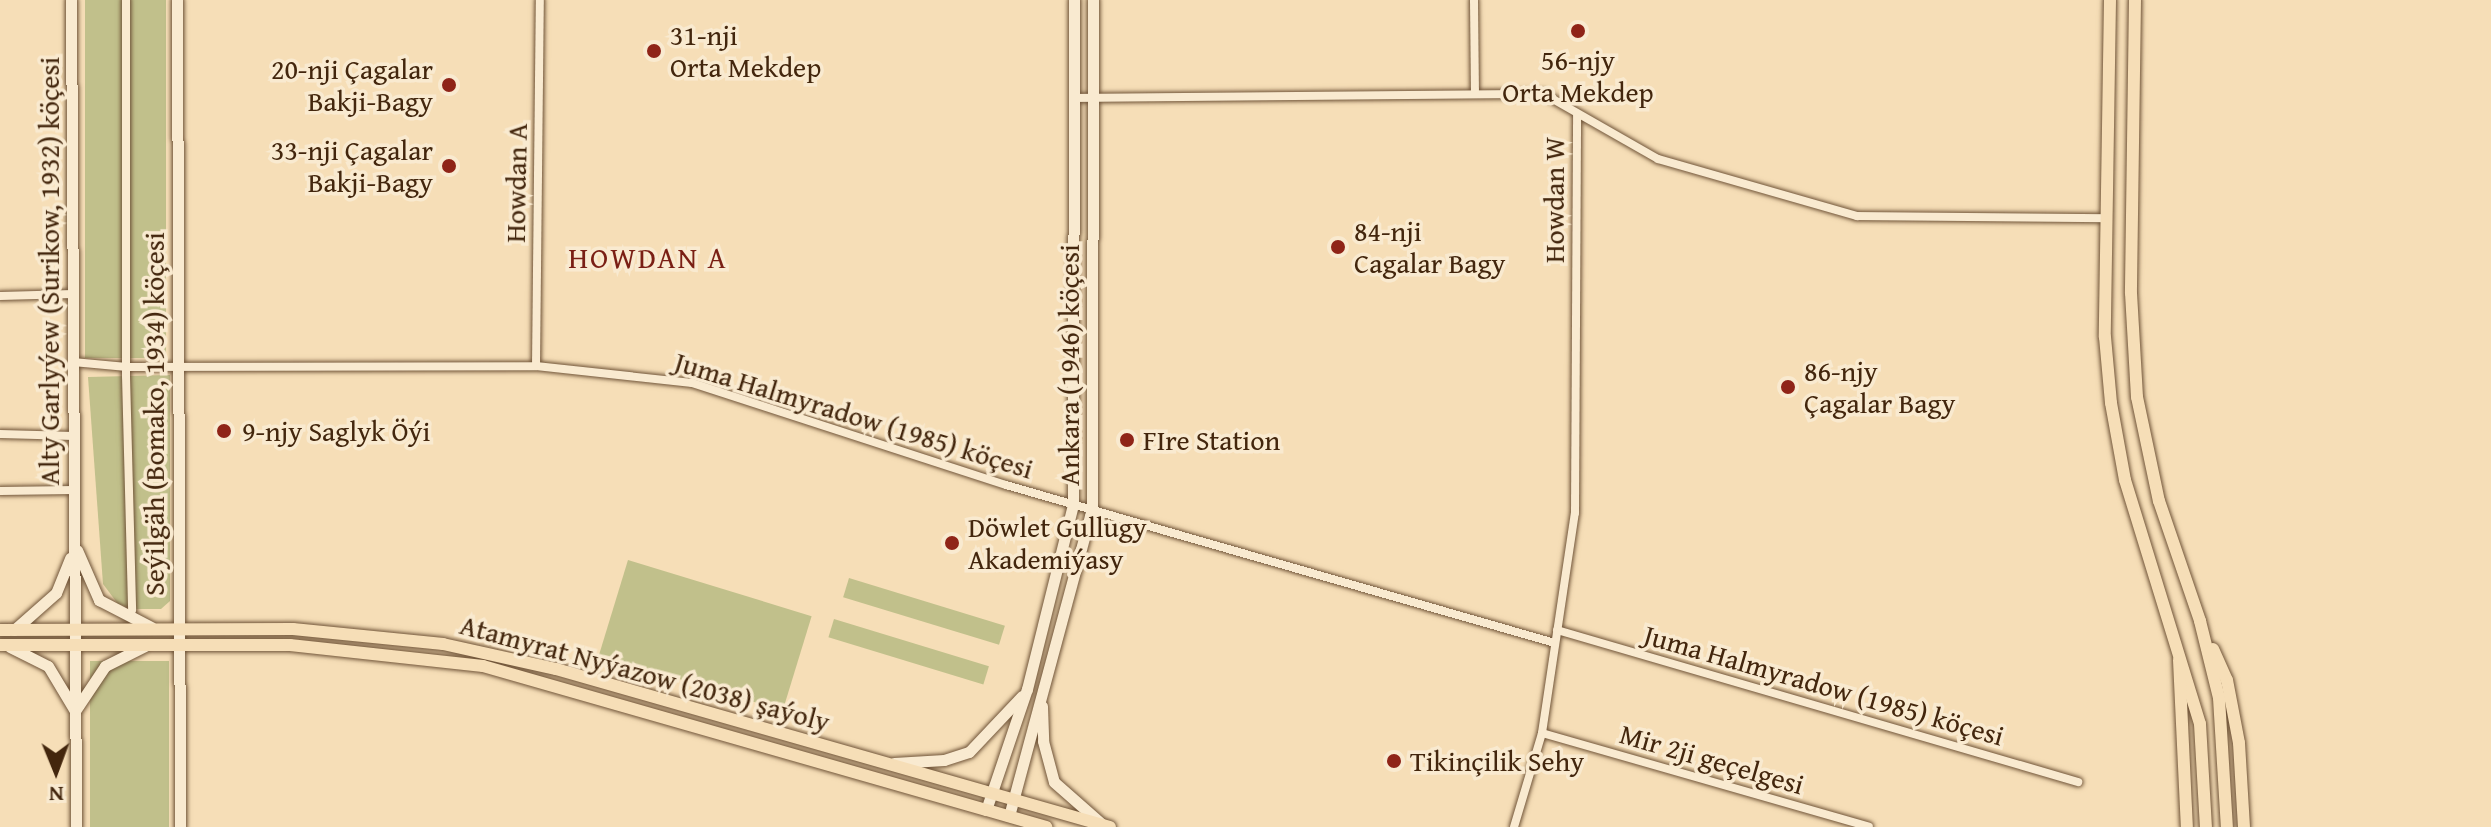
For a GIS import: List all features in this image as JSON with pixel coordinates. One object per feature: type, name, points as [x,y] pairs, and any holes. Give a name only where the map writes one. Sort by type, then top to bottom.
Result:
[{"type":"main road","points":[[2110,0],[2105,337],[2117,437],[2140,531],[2179,641],[2200,724],[2206,827]]},
{"type":"main road","points":[[2135,0],[2133,367],[2150,470],[2200,621],[2219,698],[2227,827]]},
{"type":"main road","points":[[2200,621],[2227,680],[2239,743],[2244,827]]},
{"type":"main road","name":"Atamyrat Nyýazow (2038) şaýoly","points":[[0,630],[334,631],[471,649],[893,763],[1107,826]]},
{"type":"main road","points":[[2179,641],[2187,827]]},
{"type":"main road","name":"Atamyrat Nyýazow (2038) şaýoly","points":[[3,645],[345,648],[483,666],[1046,827]]},
{"type":"street","name":"Alty Garlyýew (Surikow, 1932) köçesi","points":[[71,0],[76,827]]},
{"type":"street","points":[[126,0],[127,367],[132,610]]},
{"type":"street","name":"Seýilgäh (Bomako, 1934) köçesi","points":[[177,0],[180,827]]},
{"type":"street","name":"Howdan A","points":[[536,366],[540,0]]},
{"type":"street","name":"Ankara (1946) köçesi","points":[[986,810],[1027,689],[1073,504],[1074,0]]},
{"type":"street","name":"Ankara (1946) köçesi","points":[[1009,816],[1092,509],[1093,0]]},
{"type":"street","points":[[1474,0],[1475,93]]},
{"type":"street","points":[[1075,98],[1544,94],[1577,115]]},
{"type":"street","name":"Howdan W","points":[[1515,827],[1542,733],[1575,513],[1577,115],[1658,159],[1857,216],[2106,218]]},
{"type":"street","points":[[0,296],[73,294]]},
{"type":"street","name":"Juma Halmyradow (1985) köçesi","points":[[73,362],[127,367],[536,366],[692,383],[1073,504],[1555,643]]},
{"type":"street","points":[[0,434],[74,436]]},
{"type":"street","points":[[0,491],[74,490]]},
{"type":"street","name":"Alty Garlyýew (Surikow, 1932) köçesi","points":[[74,541],[89,582],[107,608],[162,629]]},
{"type":"street","points":[[14,630],[56,593],[74,541]]},
{"type":"street","name":"Juma Halmyradow (1985) köçesi","points":[[1557,630],[2078,782]]},
{"type":"street","name":"Alty Garlyýew (Surikow, 1932) köçesi","points":[[3,645],[48,666],[75,712]]},
{"type":"street","name":"Atamyrat Nyýazow (2038) şaýoly","points":[[75,712],[105,666],[148,645]]},
{"type":"street","points":[[893,763],[944,760],[969,752],[1027,689]]},
{"type":"street","points":[[1042,693],[1043,741],[1054,782],[1107,826]]},
{"type":"street","name":"Mir 2ji geçelgesi","points":[[1542,733],[1869,827]]},
{"type":"shaded area","points":[[85,0],[166,0],[166,358],[85,358]]},
{"type":"shaded area","points":[[170,375],[170,601],[161,609],[133,609],[118,604],[103,584],[88,377]]},
{"type":"shaded area","points":[[628,560],[812,616],[783,711],[599,655]]},
{"type":"shaded area","points":[[849,578],[1005,626],[999,645],[843,597]]},
{"type":"shaded area","points":[[834,619],[989,666],[983,685],[828,637]]},
{"type":"shaded area","points":[[90,661],[169,661],[169,827],[90,827]]},
{"type":"place","name":"56-njy Orta Mekdep","points":[[1578,31]]},
{"type":"place","name":"31-nji Orta Mekdep","points":[[654,51]]},
{"type":"place","name":"20-nji Çagalar Bakji-Bagy","points":[[449,85]]},
{"type":"place","name":"33-nji Çagalar Bakji-Bagy","points":[[449,166]]},
{"type":"place","name":"84-nji Cagalar Bagy","points":[[1338,247]]},
{"type":"place","name":"86-njy Çagalar Bagy","points":[[1788,387]]},
{"type":"place","name":"9-njy Saglyk Öýi","points":[[224,431]]},
{"type":"place","name":"FIre Station","points":[[1127,440]]},
{"type":"place","name":"Döwlet Gullugy Akademiýasy","points":[[952,543]]},
{"type":"place","name":"Tikinçilik Sehy","points":[[1394,761]]},
{"type":"district","name":"HOWDAN A","points":[[648,257]]}]
